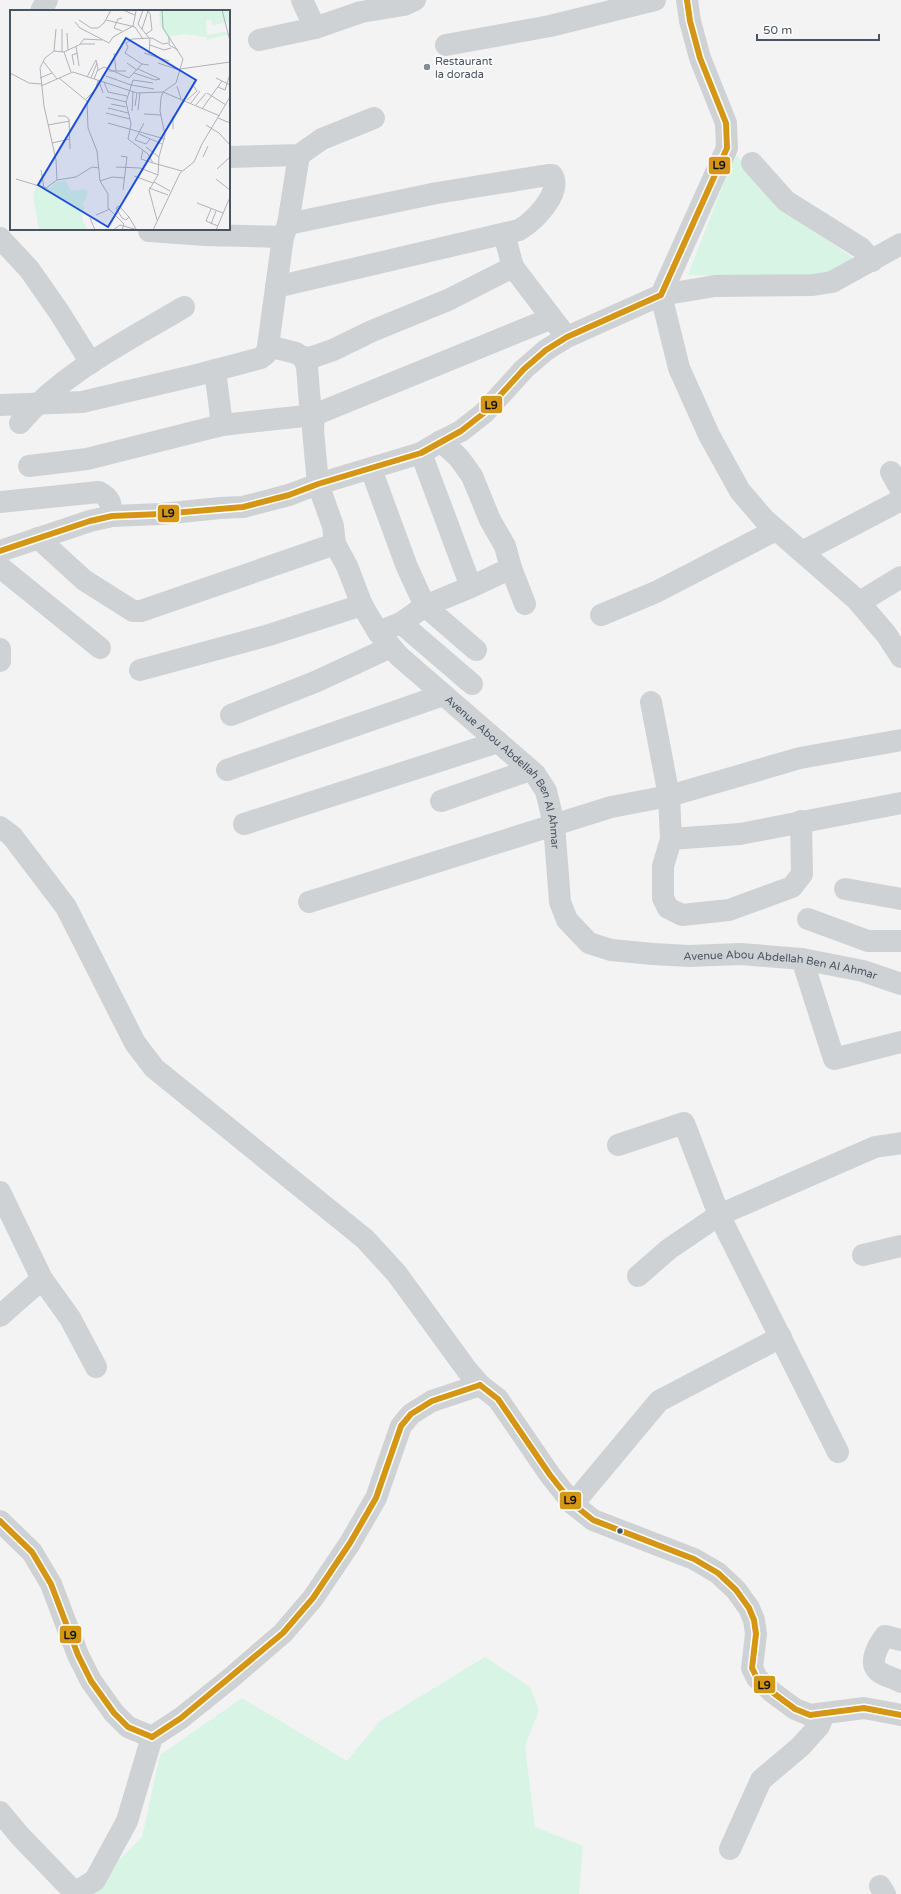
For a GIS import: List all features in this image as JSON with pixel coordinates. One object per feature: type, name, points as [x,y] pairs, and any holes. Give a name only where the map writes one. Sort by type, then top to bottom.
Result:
[{"type":"street","points":[[42,10],[47,0]]},
{"type":"street","points":[[302,0],[315,28]]},
{"type":"street","points":[[259,40],[315,28],[361,12],[404,5],[415,0]]},
{"type":"street","points":[[446,45],[550,26],[655,0]]},
{"type":"street","points":[[687,0],[690,21],[700,58],[726,123],[727,148],[661,295],[679,368],[709,435],[740,491],[764,519],[860,602],[886,634],[901,657]]},
{"type":"street","points":[[230,157],[299,154],[322,139],[374,118]]},
{"type":"street","points":[[0,406],[82,402],[261,358],[266,354],[299,154]]},
{"type":"street","points":[[752,163],[786,201],[861,248],[872,260]]},
{"type":"street","points":[[148,231],[205,235],[286,230],[437,193],[552,175],[555,179],[552,195],[536,217],[519,230],[276,287]]},
{"type":"street","points":[[504,234],[513,267],[567,337]]},
{"type":"street","points":[[0,238],[29,269],[59,312],[91,363]]},
{"type":"street","points":[[0,552],[90,521],[112,516],[161,514],[220,508],[242,508],[289,495],[318,484],[421,453],[462,431],[484,413],[524,369],[546,350],[567,337],[661,295],[715,286],[813,285],[832,282],[901,244]]},
{"type":"street","points":[[268,346],[296,353],[304,358],[313,357],[333,350],[372,331],[448,300],[513,267]]},
{"type":"street","points":[[20,423],[37,403],[91,363],[184,307]]},
{"type":"street","points":[[29,466],[87,459],[222,425],[314,415],[552,318]]},
{"type":"street","name":"Avenue Abou Abdellah Ben Al Ahmar","points":[[304,358],[307,367],[310,404],[314,415],[313,430],[318,484],[333,526],[335,544],[347,566],[362,604],[385,640],[443,695],[530,770],[541,782],[546,791],[554,824],[560,902],[567,920],[589,943],[611,950],[689,956],[741,954],[802,960],[863,971],[901,984]]},
{"type":"street","points":[[215,370],[222,425]]},
{"type":"street","points":[[441,441],[458,458],[472,476],[490,520],[505,546],[511,568],[525,604]]},
{"type":"street","points":[[421,453],[471,587]]},
{"type":"street","points":[[371,468],[407,568],[425,606],[476,650]]},
{"type":"street","points":[[0,502],[100,492],[108,496],[111,501],[112,516]]},
{"type":"street","points":[[802,552],[901,500]]},
{"type":"street","points":[[601,615],[656,592],[776,530]]},
{"type":"street","points":[[38,538],[84,580],[133,611],[141,611],[335,544]]},
{"type":"street","points":[[0,567],[100,648]]},
{"type":"street","points":[[231,714],[315,682],[385,640],[400,623],[425,606],[471,587],[511,568]]},
{"type":"street","points":[[860,602],[901,577]]},
{"type":"street","points":[[140,670],[270,635],[362,604]]},
{"type":"street","points":[[400,623],[472,684]]},
{"type":"street","points":[[0,649],[0,661]]},
{"type":"street","points":[[227,770],[443,695]]},
{"type":"street","points":[[652,702],[669,796],[671,839],[663,866],[663,898],[668,908],[682,915],[729,910],[792,887],[802,874],[801,821]]},
{"type":"street","points":[[309,902],[611,807],[669,796],[800,758],[901,740]]},
{"type":"street","points":[[244,824],[498,742]]},
{"type":"street","points":[[441,801],[530,770]]},
{"type":"street","points":[[671,839],[740,834],[801,821],[901,803]]},
{"type":"street","points":[[0,827],[12,836],[66,906],[135,1043],[154,1068],[365,1239],[397,1274],[467,1370],[480,1385],[498,1399],[550,1475],[573,1504],[593,1520],[694,1559],[718,1573],[736,1590],[749,1608],[754,1620],[756,1634],[752,1668],[757,1678],[795,1709],[810,1715],[864,1708],[901,1714]]},
{"type":"street","points":[[845,889],[901,899]]},
{"type":"street","points":[[808,919],[868,940],[901,941]]},
{"type":"street","points":[[802,960],[834,1059],[901,1042]]},
{"type":"street","points":[[618,1145],[684,1123],[719,1215],[838,1452]]},
{"type":"street","points":[[638,1276],[669,1249],[719,1215],[875,1147],[901,1142]]},
{"type":"street","points":[[0,1192],[42,1279],[70,1318],[96,1366]]},
{"type":"street","points":[[863,1255],[901,1246]]},
{"type":"street","points":[[0,1316],[42,1279]]},
{"type":"street","points":[[573,1504],[659,1401],[781,1337]]},
{"type":"street","points":[[0,1812],[20,1836],[74,1893],[95,1880],[127,1821],[152,1737],[181,1718],[238,1672],[283,1633],[313,1598],[350,1543],[376,1498],[401,1426],[411,1414],[432,1401],[480,1385]]},
{"type":"street","points":[[0,1521],[32,1552],[47,1577],[78,1655],[91,1681],[114,1713],[128,1727],[152,1737]]},
{"type":"street","points":[[901,1640],[885,1636],[874,1659],[874,1666],[878,1670],[901,1682]]},
{"type":"street","points":[[730,1849],[762,1780],[800,1747],[819,1726],[824,1714]]},
{"type":"green space","points":[[735,154],[793,216],[857,261],[812,280],[688,275]]},
{"type":"green space","points":[[485,1657],[530,1687],[539,1710],[525,1746],[535,1827],[583,1846],[579,1894],[85,1894],[142,1837],[160,1755],[242,1698],[347,1761],[380,1721]]},
{"type":"transit line","name":"L9","points":[[0,551],[90,521],[112,516],[161,514],[243,507],[289,495],[318,484],[421,453],[461,431],[484,413],[524,369],[546,350],[567,337],[661,295],[727,148],[726,123],[700,58],[690,21],[687,0]]},
{"type":"transit line","name":"L9","points":[[480,1385],[498,1399],[550,1475],[573,1504],[593,1520],[694,1559],[718,1573],[736,1590],[749,1608],[754,1620],[756,1634],[752,1668],[757,1678],[772,1692],[795,1709],[810,1715],[864,1708],[901,1715]]},
{"type":"transit line","name":"L9","points":[[152,1737],[181,1718],[283,1633],[313,1598],[350,1543],[376,1498],[401,1426],[411,1414],[432,1401],[480,1385]]},
{"type":"transit line","name":"L9","points":[[0,1521],[32,1552],[51,1584],[78,1655],[91,1681],[114,1713],[128,1727],[152,1737]]},
{"type":"place","name":"Restaurant la dorada","points":[[427,67]]}]
